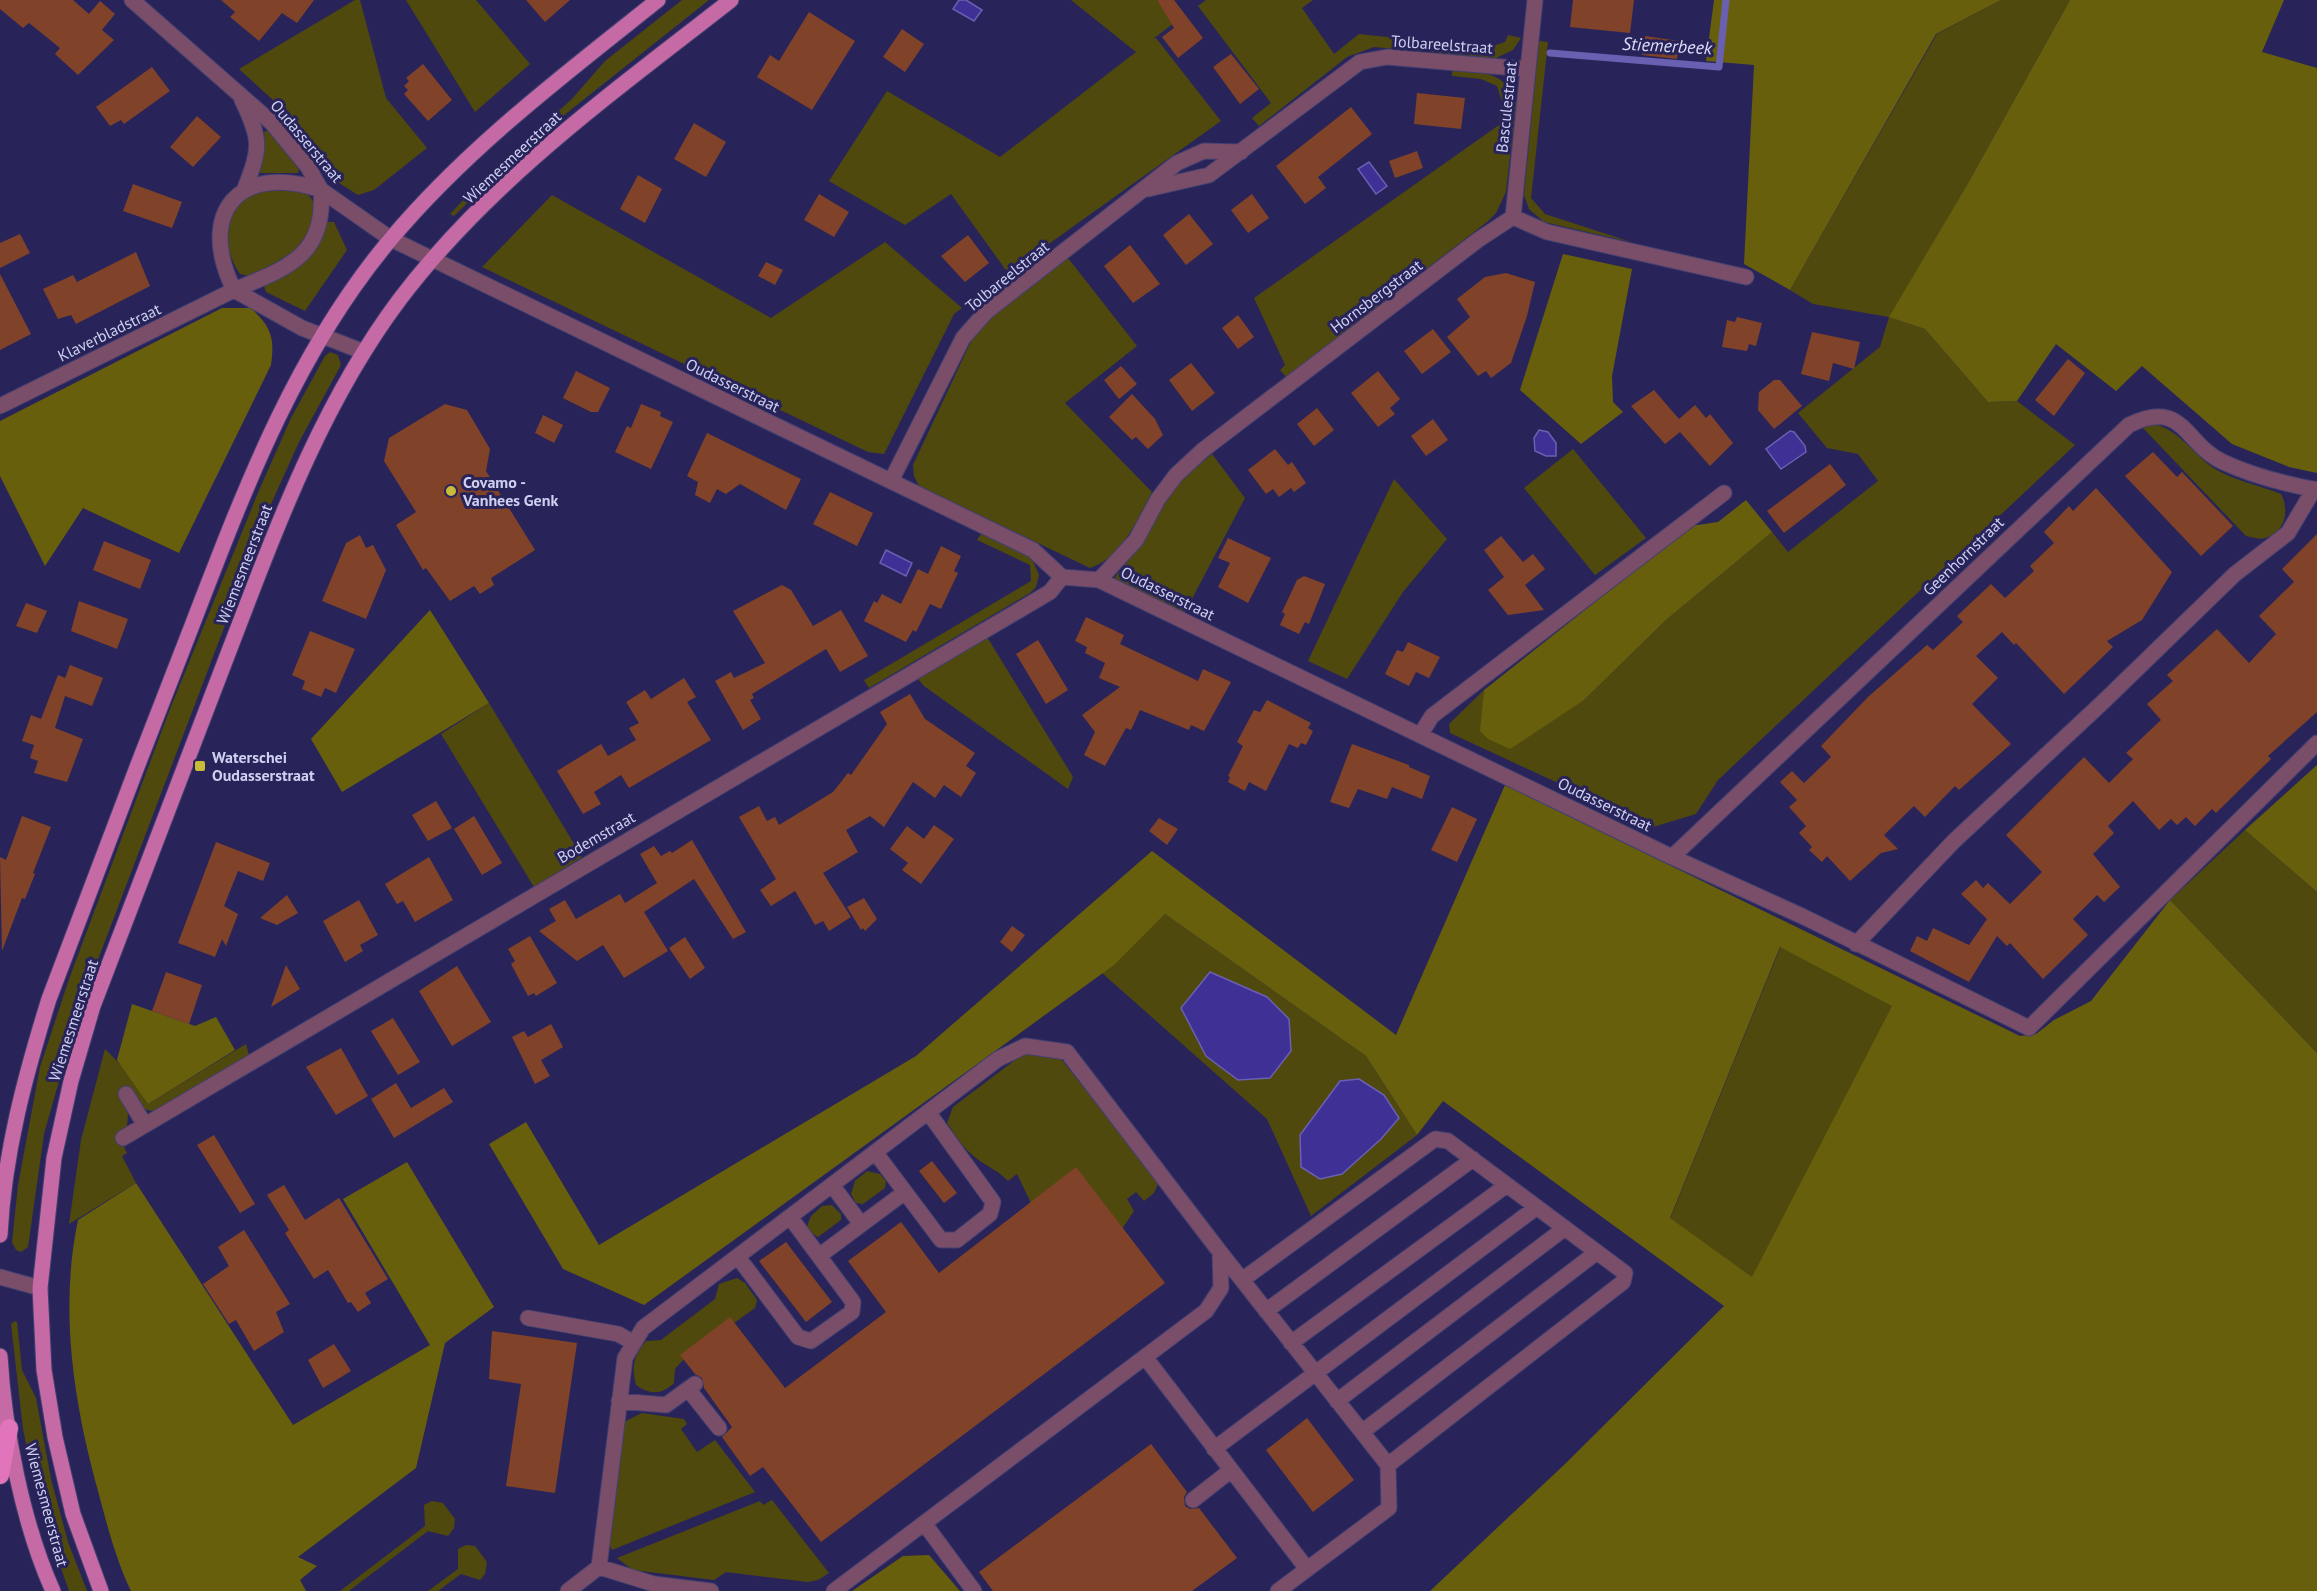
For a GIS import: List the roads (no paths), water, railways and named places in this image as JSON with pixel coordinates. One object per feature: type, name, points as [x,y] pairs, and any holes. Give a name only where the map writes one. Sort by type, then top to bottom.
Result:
[{"type":"highway","points":[[0,1475],[9,1428]]},
{"type":"main road","name":"Wiemesmeerstraat","points":[[0,1235],[11,1144],[31,1058],[49,999],[240,500],[279,412],[322,334],[391,239],[451,175],[523,108],[658,0]]},
{"type":"main road","name":"Wiemesmeerstraat","points":[[101,1591],[74,1514],[55,1437],[44,1370],[40,1288],[54,1158],[71,1081],[93,1006],[280,519],[321,427],[364,352],[400,299],[433,260],[530,162],[592,109],[731,0]]},
{"type":"main road","name":"Wiemesmeerstraat","points":[[0,1356],[9,1428],[26,1507],[52,1591]]},
{"type":"street","name":"Oudasserstraat","points":[[132,0],[272,122],[308,167],[321,190],[391,239],[1035,552],[1062,577],[1099,580],[1672,857],[1804,917],[2029,1028],[2317,743]]},
{"type":"street","name":"Basculestraat","points":[[1513,217],[1535,0]]},
{"type":"street","name":"Tolbareelstraat","points":[[1146,190],[1209,175],[1360,62],[1387,57],[1527,69]]},
{"type":"street","name":"Oudasserstraat","points":[[238,92],[257,130],[257,158],[245,188]]},
{"type":"street","name":"Tolbareelstraat","points":[[891,482],[963,338],[986,312],[1146,190],[1177,163],[1204,151],[1240,152]]},
{"type":"street","points":[[321,190],[297,182],[277,181],[245,188],[226,210],[219,238],[224,268],[234,290],[303,328],[364,352]]},
{"type":"street","name":"Klaverbladstraat","points":[[0,406],[234,290],[271,274],[300,257],[318,232],[322,207],[321,190]]},
{"type":"street","points":[[1513,217],[1547,232],[1746,277]]},
{"type":"street","name":"Hornsbergstraat","points":[[1099,580],[1136,540],[1158,499],[1176,475],[1203,450],[1478,240],[1513,217]]},
{"type":"street","name":"Geenhornstraat","points":[[1672,857],[2128,425],[2156,416],[2171,418],[2220,461],[2269,480],[2315,489],[2288,533],[2235,574],[2103,702],[1954,841],[1856,944]]},
{"type":"street","points":[[1420,735],[1432,716],[1724,493]]},
{"type":"street","name":"Bodemstraat","points":[[123,1138],[1050,592],[1062,577]]},
{"type":"street","points":[[568,1591],[599,1567],[625,1358],[643,1328],[998,1059],[1025,1046],[1067,1052],[1220,1252],[1388,1465],[1389,1508],[1278,1591]]},
{"type":"street","points":[[126,1094],[145,1125]]},
{"type":"street","points":[[875,1152],[941,1240],[957,1240],[990,1214],[993,1202],[928,1112]]},
{"type":"street","points":[[1242,1280],[1435,1139],[1448,1141],[1625,1273],[1623,1282],[1388,1465]]},
{"type":"street","points":[[1266,1311],[1473,1159]]},
{"type":"street","points":[[832,1185],[861,1224]]},
{"type":"street","points":[[1292,1343],[1507,1185]]},
{"type":"street","points":[[819,1256],[905,1192]]},
{"type":"street","points":[[1214,1449],[1537,1207]]},
{"type":"street","points":[[738,1257],[798,1337],[811,1341],[852,1312],[853,1302],[790,1217]]},
{"type":"street","points":[[1337,1401],[1565,1228]]},
{"type":"street","points":[[834,1591],[1206,1311],[1221,1288],[1220,1252]]},
{"type":"street","points":[[1362,1432],[1597,1252]]},
{"type":"street","points":[[0,1277],[40,1288]]},
{"type":"street","points":[[528,1318],[618,1334],[634,1343]]},
{"type":"street","points":[[1145,1357],[1307,1569]]},
{"type":"street","points":[[619,1401],[666,1405],[691,1386],[719,1428]]},
{"type":"street","points":[[1193,1500],[1230,1471]]},
{"type":"street","points":[[924,1523],[974,1591]]},
{"type":"street","points":[[599,1567],[654,1587],[711,1591]]},
{"type":"waterway","name":"Stiemerbeek","points":[[1550,53],[1719,67],[1726,0]]},
{"type":"place","name":"Covamo - Vanhees Genk","points":[[451,491]]},
{"type":"place","name":"Waterschei Oudasserstraat","points":[[200,766]]}]
